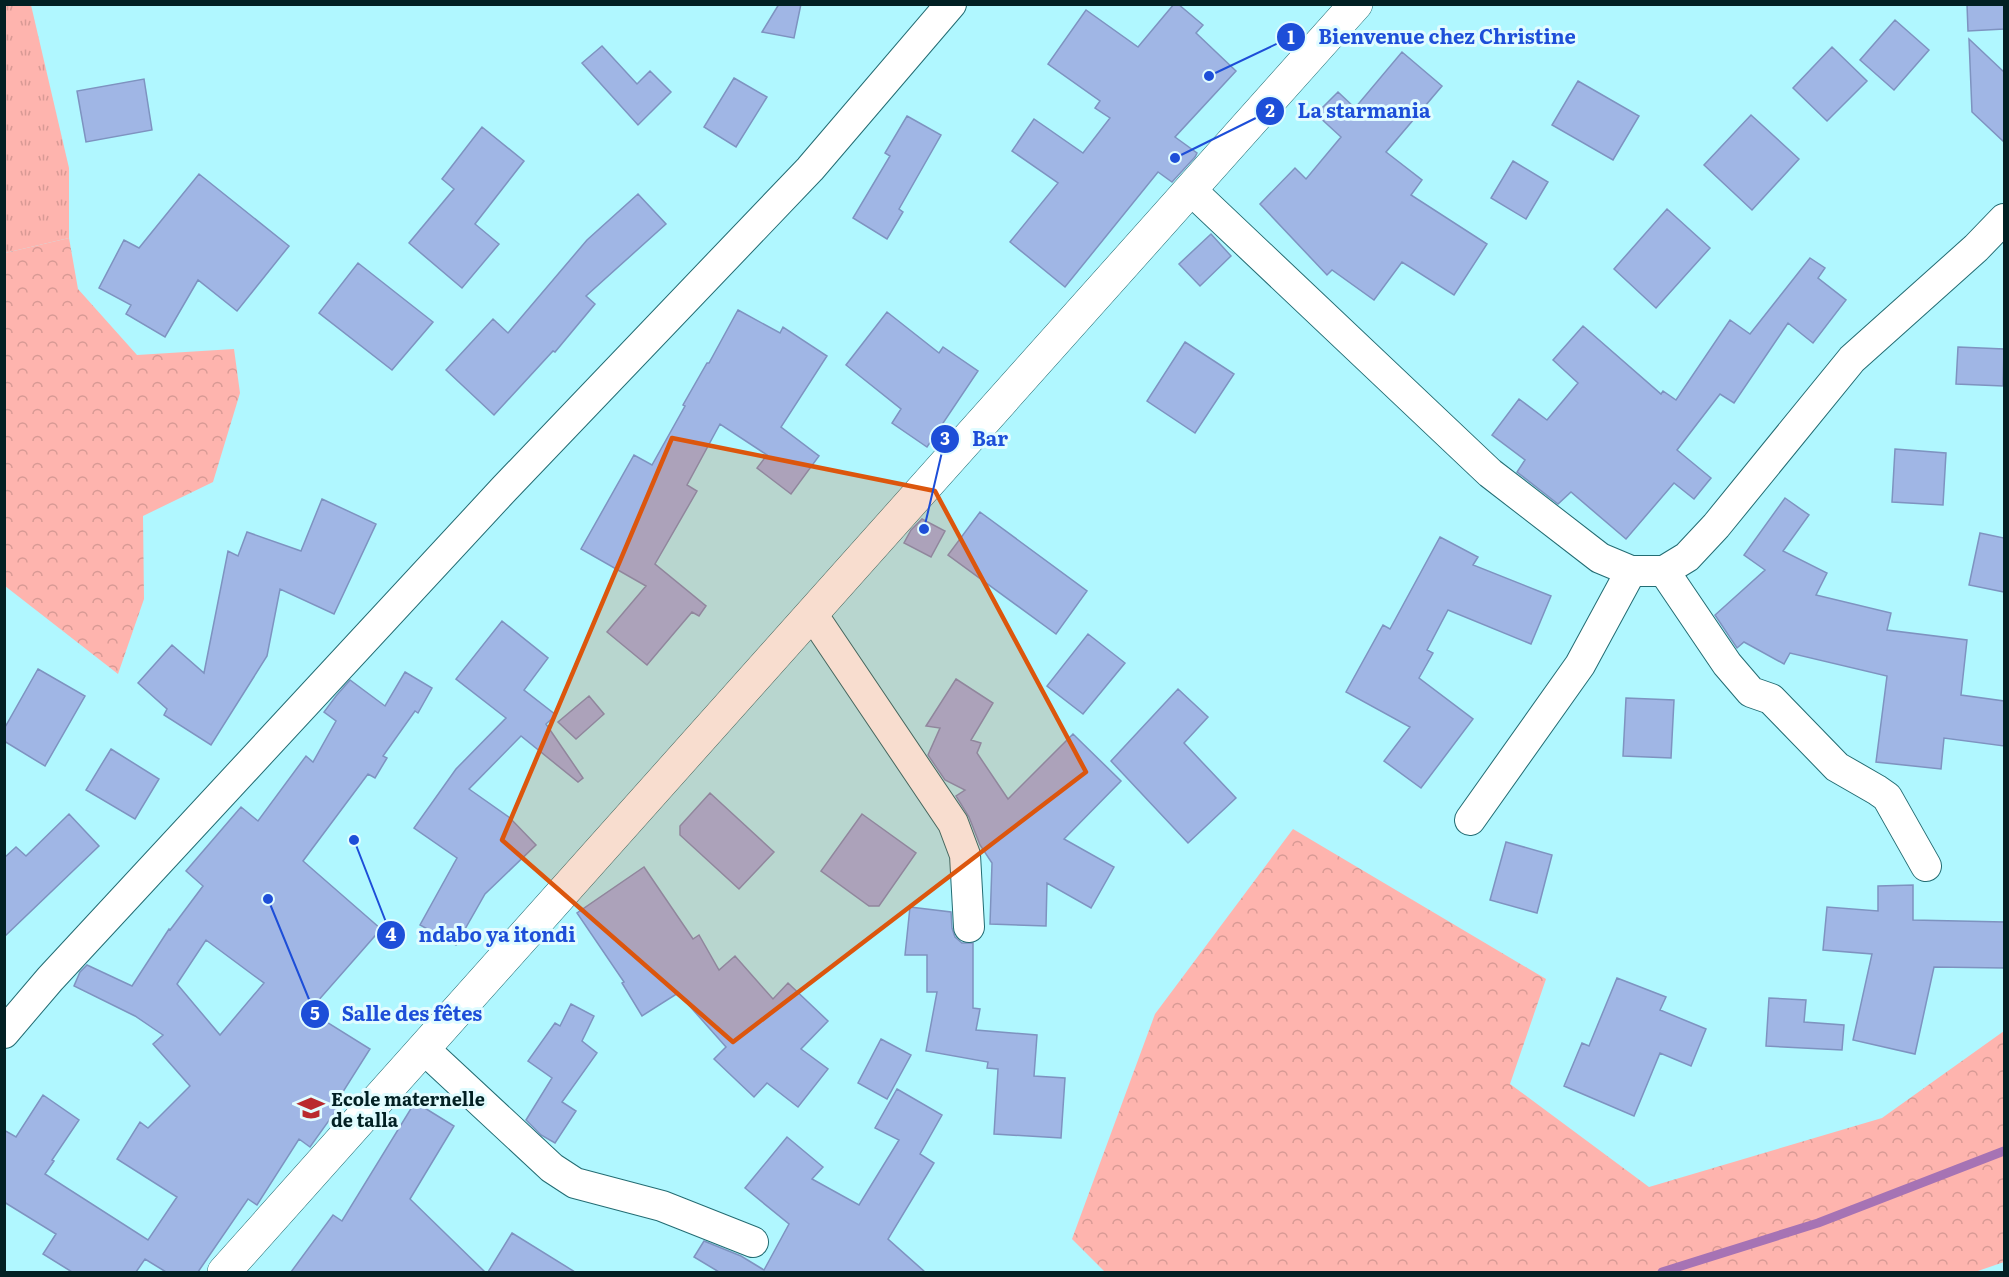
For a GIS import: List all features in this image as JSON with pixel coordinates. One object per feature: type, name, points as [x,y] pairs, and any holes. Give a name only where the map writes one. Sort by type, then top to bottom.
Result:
[{"type":"street","points":[[4,1033],[50,979],[505,488],[810,169],[951,4]]},
{"type":"street","points":[[224,1272],[1356,4]]},
{"type":"street","points":[[1191,190],[1490,473],[1600,558],[1631,572],[1664,571],[1687,557],[1716,526],[1852,359],[1976,248],[2004,219]]},
{"type":"street","points":[[1664,571],[1727,664],[1751,692],[1772,699],[1837,767],[1887,797],[1926,866]]},
{"type":"street","points":[[1470,820],[1580,665],[1631,572]]},
{"type":"street","points":[[812,614],[953,823],[964,855],[969,927]]},
{"type":"street","points":[[424,1048],[552,1168],[575,1183],[662,1206],[753,1242]]},
{"type":"highlighted area","points":[[672,438],[935,491],[1086,772],[733,1042],[502,840]]},
{"type":"green space","points":[[4,5],[31,5],[69,168],[69,238],[5,253]]},
{"type":"green space","points":[[69,238],[78,289],[137,355],[234,349],[240,393],[213,482],[143,516],[144,599],[118,674],[5,586],[5,253]]},
{"type":"green space","points":[[1293,829],[1546,979],[1510,1084],[1649,1187],[1882,1118],[2004,1031],[2004,1262],[1975,1272],[1105,1272],[1072,1239],[1155,1014]]},
{"type":"building","points":[[779,4],[801,4],[794,38],[762,32]]},
{"type":"building","points":[[1174,4],[1178,4],[1203,25],[1196,33],[1236,71],[1175,137],[1197,153],[1195,157],[1172,182],[1158,172],[1065,287],[1010,242],[1058,183],[1012,151],[1034,119],[1083,153],[1110,118],[1095,108],[1100,101],[1048,64],[1086,10],[1138,47]]},
{"type":"building","points":[[1967,4],[2004,4],[2004,29],[1968,31]]},
{"type":"building","points":[[1895,20],[1929,50],[1894,90],[1860,60]]},
{"type":"building","points":[[1969,39],[2004,72],[2004,142],[1972,112]]},
{"type":"building","points":[[602,46],[637,84],[650,71],[671,92],[638,125],[582,63]]},
{"type":"building","points":[[1832,47],[1867,81],[1827,121],[1793,88]]},
{"type":"building","points":[[1402,52],[1442,86],[1386,152],[1422,180],[1411,195],[1487,244],[1454,295],[1402,262],[1374,300],[1332,270],[1327,275],[1260,204],[1295,168],[1306,179],[1341,137],[1316,114],[1338,92],[1355,108]]},
{"type":"building","points":[[734,78],[767,97],[736,147],[704,127]]},
{"type":"building","points":[[144,79],[152,130],[86,142],[77,91]]},
{"type":"building","points":[[1578,81],[1639,116],[1613,160],[1552,125]]},
{"type":"building","points":[[1751,115],[1799,159],[1752,210],[1704,165]]},
{"type":"building","points":[[907,116],[941,135],[899,209],[903,212],[887,239],[853,218],[890,156],[885,153]]},
{"type":"building","points":[[482,127],[524,161],[475,224],[499,244],[462,288],[409,243],[454,189],[442,179]]},
{"type":"building","points":[[1513,161],[1548,182],[1526,219],[1491,198]]},
{"type":"building","points":[[199,174],[289,246],[237,311],[198,280],[165,337],[126,314],[131,305],[99,288],[124,240],[139,248]]},
{"type":"building","points":[[638,194],[666,224],[586,296],[595,304],[555,352],[553,351],[494,415],[446,370],[493,319],[508,333],[587,240]]},
{"type":"building","points":[[1667,209],[1710,248],[1656,308],[1614,269]]},
{"type":"building","points":[[1211,234],[1231,256],[1200,286],[1179,264]]},
{"type":"building","points":[[1810,258],[1825,268],[1818,278],[1846,300],[1813,343],[1788,323],[1734,403],[1720,394],[1677,450],[1711,478],[1694,499],[1674,483],[1626,539],[1571,492],[1558,504],[1517,472],[1525,460],[1492,435],[1519,399],[1547,420],[1578,383],[1553,360],[1583,326],[1661,394],[1663,391],[1676,400],[1730,320],[1750,334]]},
{"type":"building","points":[[358,263],[433,322],[392,370],[319,313]]},
{"type":"building","points":[[738,310],[780,333],[783,327],[827,356],[781,427],[819,456],[791,494],[757,468],[767,455],[720,424],[687,485],[697,491],[655,564],[706,606],[699,616],[692,612],[647,665],[607,632],[646,586],[581,549],[634,455],[652,465],[685,406],[683,405]]},
{"type":"building","points":[[887,312],[939,353],[943,347],[978,371],[927,447],[892,423],[901,409],[846,365]]},
{"type":"building","points":[[1185,342],[1234,374],[1195,433],[1147,401]]},
{"type":"building","points":[[1958,347],[2004,349],[2003,386],[1956,384]]},
{"type":"building","points":[[1895,449],[1946,453],[1943,505],[1892,502]]},
{"type":"building","points":[[1785,498],[1809,515],[1783,551],[1827,573],[1816,595],[1891,613],[1887,630],[1967,640],[1961,695],[2004,701],[2004,746],[1944,738],[1941,769],[1876,762],[1887,676],[1790,653],[1784,664],[1744,642],[1737,648],[1715,615],[1765,570],[1744,555]]},
{"type":"building","points":[[322,499],[376,524],[334,614],[280,589],[267,656],[211,745],[164,715],[167,709],[138,683],[172,645],[204,673],[228,551],[238,556],[247,532],[301,551]]},
{"type":"building","points":[[980,512],[1087,591],[1056,634],[948,555]]},
{"type":"building","points":[[922,519],[945,531],[931,557],[904,543],[911,530]]},
{"type":"building","points":[[1980,533],[2004,538],[2004,592],[1969,585]]},
{"type":"building","points":[[1440,537],[1478,557],[1473,565],[1551,596],[1531,644],[1448,610],[1427,650],[1433,653],[1419,678],[1473,719],[1421,788],[1384,761],[1410,727],[1346,692],[1383,625],[1390,629]]},
{"type":"building","points":[[502,621],[548,658],[524,690],[556,715],[546,724],[583,778],[578,782],[521,736],[469,789],[510,818],[536,845],[485,894],[456,945],[420,925],[457,858],[414,828],[456,769],[506,718],[456,679]]},
{"type":"building","points":[[1088,634],[1125,663],[1083,714],[1047,686]]},
{"type":"building","points":[[38,669],[85,696],[45,766],[4,741],[4,729]]},
{"type":"building","points":[[405,672],[432,688],[418,713],[415,711],[383,756],[387,758],[375,778],[368,774],[303,861],[381,929],[309,1011],[370,1049],[339,1098],[343,1101],[310,1147],[299,1139],[257,1205],[248,1199],[198,1272],[166,1272],[145,1259],[136,1272],[72,1272],[43,1254],[56,1234],[4,1202],[4,1130],[16,1137],[43,1095],[79,1120],[45,1174],[148,1240],[177,1197],[117,1159],[140,1122],[148,1128],[190,1086],[153,1044],[163,1035],[135,1016],[74,986],[80,972],[87,965],[132,986],[169,929],[203,886],[186,871],[241,807],[258,821],[306,756],[313,762],[336,721],[324,712],[350,680],[385,706]],"holes":[[[206,940],[264,983],[220,1035],[177,984]]]},
{"type":"building","points":[[956,679],[993,703],[971,740],[981,743],[977,753],[1008,799],[1073,734],[1121,781],[1064,839],[1114,867],[1091,908],[1047,883],[1046,926],[990,924],[992,863],[980,845],[969,817],[956,796],[965,790],[945,780],[928,755],[940,728],[926,726]]},
{"type":"building","points":[[1178,689],[1208,717],[1184,743],[1236,798],[1188,843],[1111,761]]},
{"type":"building","points":[[589,696],[604,714],[576,739],[558,722]]},
{"type":"building","points":[[1626,698],[1674,700],[1671,758],[1623,756]]},
{"type":"building","points":[[111,749],[159,779],[135,819],[86,790]]},
{"type":"building","points":[[710,793],[774,852],[739,889],[680,835],[680,826]]},
{"type":"building","points":[[69,814],[99,846],[4,937],[4,858],[16,847],[26,856]]},
{"type":"building","points":[[862,814],[916,853],[879,906],[869,906],[821,871]]},
{"type":"building","points":[[1506,842],[1552,855],[1537,913],[1490,900]]},
{"type":"building","points":[[644,867],[693,939],[699,935],[719,970],[735,956],[773,999],[788,983],[828,1021],[801,1049],[828,1069],[798,1107],[767,1083],[754,1097],[714,1059],[726,1047],[678,993],[642,1016],[622,983],[624,982],[577,913]]},
{"type":"building","points":[[1913,885],[1913,920],[2004,922],[2004,968],[1934,967],[1915,1054],[1853,1040],[1872,954],[1823,950],[1827,907],[1878,911],[1878,886]]},
{"type":"building","points":[[910,907],[951,912],[955,937],[962,943],[973,943],[973,1008],[980,1009],[976,1030],[1037,1035],[1034,1076],[1065,1078],[1061,1138],[994,1134],[998,1069],[987,1068],[988,1062],[926,1051],[937,992],[927,992],[927,955],[905,955]]},
{"type":"building","points":[[1617,978],[1666,997],[1660,1010],[1706,1029],[1691,1066],[1660,1053],[1634,1116],[1564,1086],[1582,1043],[1589,1046]]},
{"type":"building","points":[[1769,998],[1806,1000],[1804,1022],[1844,1025],[1842,1050],[1766,1046]]},
{"type":"building","points":[[571,1004],[594,1016],[582,1041],[597,1053],[562,1102],[576,1111],[555,1143],[541,1135],[526,1120],[552,1078],[528,1061],[555,1023],[560,1026]]},
{"type":"building","points":[[881,1039],[911,1055],[887,1099],[858,1083]]},
{"type":"building","points":[[897,1089],[942,1115],[920,1154],[934,1163],[888,1239],[925,1272],[719,1272],[694,1257],[704,1241],[741,1256],[764,1270],[789,1224],[745,1188],[787,1137],[823,1167],[812,1179],[859,1205],[899,1140],[875,1128]]},
{"type":"building","points":[[415,1102],[454,1126],[410,1199],[485,1272],[291,1272],[333,1215],[342,1221]]},
{"type":"building","points":[[512,1233],[575,1272],[488,1272]]},
{"type":"waterway","points":[[1662,1272],[1818,1223],[2004,1151]]},
{"type":"place","name":"Bienvenue chez Christine","points":[[1209,76]]},
{"type":"place","name":"La starmania","points":[[1175,158]]},
{"type":"place","name":"Bar","points":[[924,529]]},
{"type":"place","name":"ndabo ya itondi","points":[[354,840]]},
{"type":"place","name":"Salle des fêtes","points":[[268,899]]},
{"type":"place","name":"Ecole maternelle de talla","points":[[311,1108]]}]
